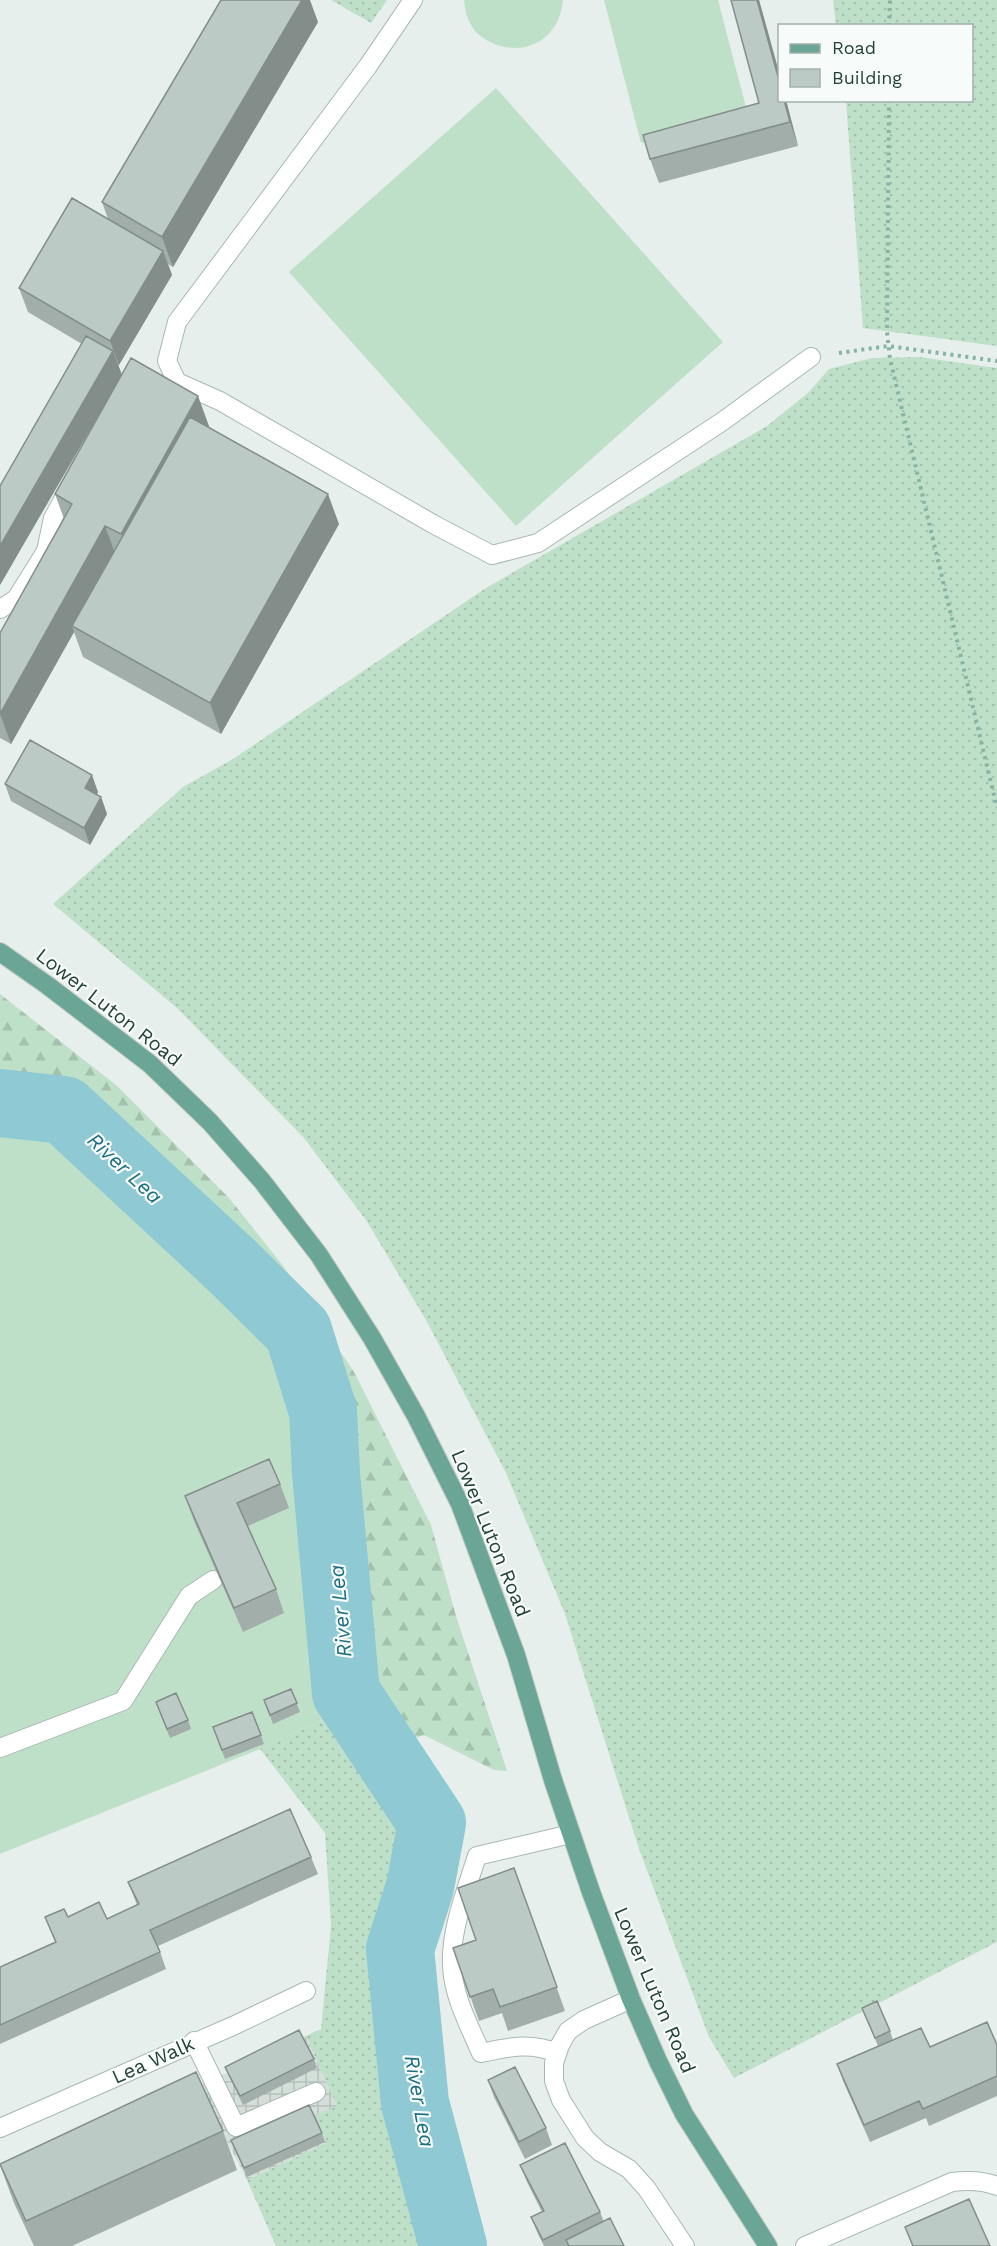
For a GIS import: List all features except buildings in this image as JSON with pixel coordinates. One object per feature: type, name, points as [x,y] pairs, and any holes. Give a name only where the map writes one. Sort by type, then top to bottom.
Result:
[{"type":"main road","name":"Lower Luton Road","points":[[0,952],[150,1064],[210,1122],[262,1181],[319,1255],[372,1338],[411,1406],[460,1504],[516,1655],[591,1893],[631,1999],[658,2061],[684,2114],[768,2246]]},
{"type":"street","points":[[412,0],[368,66],[177,322],[167,361],[177,382],[220,401],[433,524],[492,555],[538,543],[723,421],[811,357]]},
{"type":"street","points":[[149,370],[167,361]]},
{"type":"street","points":[[0,609],[16,599],[46,551],[53,518],[81,469]]},
{"type":"street","points":[[0,1748],[123,1701],[189,1596],[213,1580]]},
{"type":"street","points":[[557,2053],[541,2046],[518,2046],[481,2053],[458,2000],[452,1964],[457,1919],[477,1856],[571,1834]]},
{"type":"street","name":"Lea Walk","points":[[0,2128],[194,2041],[236,2025],[306,1991]]},
{"type":"street","points":[[631,1999],[584,2019],[568,2031],[554,2063],[554,2081],[561,2100],[585,2138],[600,2152],[629,2169],[647,2189],[685,2246]]},
{"type":"street","points":[[194,2041],[236,2127],[316,2092]]},
{"type":"street","points":[[805,2246],[952,2182],[967,2180],[997,2186]]},
{"type":"path","points":[[889,24],[890,0]]},
{"type":"path","points":[[889,102],[888,346],[997,808]]},
{"type":"path","points":[[811,357],[888,346],[997,361]]},
{"type":"shaded area","points":[[306,2036],[337,2106],[327,2143],[247,2180],[199,2086]]},
{"type":"green space","points":[[331,0],[387,0],[371,23]]},
{"type":"green space","points":[[464,0],[563,1],[556,24],[543,39],[524,47],[513,48],[493,43],[475,31],[467,16]]},
{"type":"green space","points":[[604,0],[718,0],[748,115],[641,143]]},
{"type":"green space","points":[[833,0],[997,0],[997,346],[863,328],[846,102],[973,102],[973,24],[836,24]]},
{"type":"green space","points":[[496,88],[723,342],[516,526],[289,272]]},
{"type":"green space","points":[[919,357],[997,368],[997,1942],[734,2078],[709,2037],[639,1849],[565,1614],[506,1473],[426,1320],[366,1220],[304,1138],[177,1008],[53,904],[183,787],[233,759],[486,588],[767,426],[809,392],[829,369],[872,358]]},
{"type":"green space","points":[[0,994],[116,1085],[229,1198],[284,1267],[354,1372],[431,1525],[456,1616],[507,1771],[494,1770],[424,1735],[382,1749],[346,1693],[326,1473],[323,1411],[298,1331],[230,1264],[64,1110],[0,1103]]},
{"type":"green space","points":[[0,1103],[64,1110],[230,1264],[294,1399],[315,1581],[336,1714],[260,1749],[0,1854]]},
{"type":"green space","points":[[336,1714],[392,1779],[414,1825],[412,1867],[388,1913],[387,2011],[403,2112],[441,2246],[276,2246],[247,2180],[327,2143],[315,2115],[337,2106],[306,2036],[321,2029],[331,1926],[325,1833],[260,1749]]},
{"type":"waterway","name":"River Lea","points":[[0,1103],[64,1110],[230,1264],[298,1331],[323,1411],[326,1473],[346,1693],[432,1823],[420,1887],[400,1949],[415,2103],[453,2246]]}]
